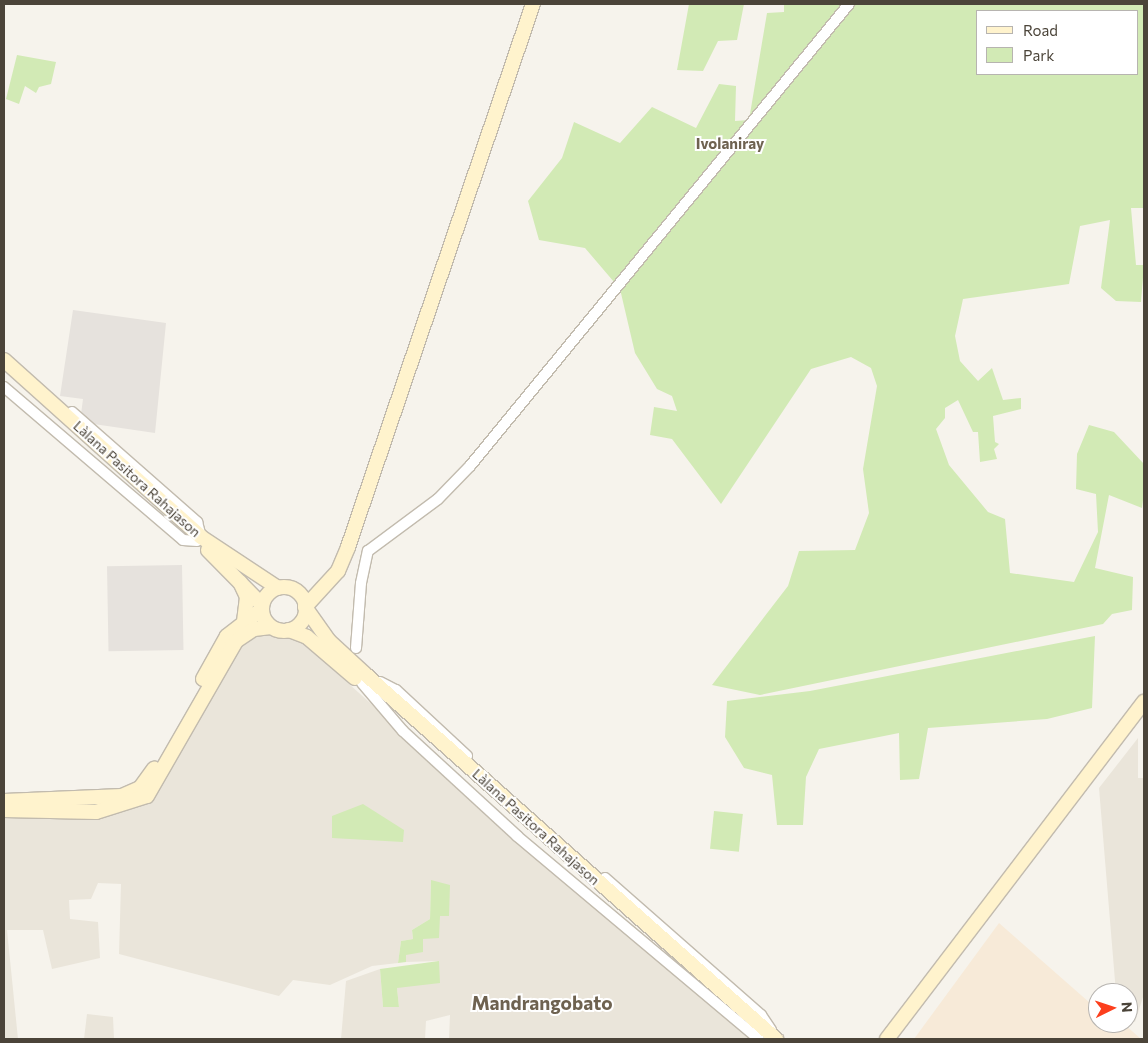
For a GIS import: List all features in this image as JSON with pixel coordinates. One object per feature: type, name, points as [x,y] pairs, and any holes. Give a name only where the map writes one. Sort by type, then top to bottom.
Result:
[{"type":"main road","points":[[4,810],[96,812],[147,796],[236,641],[254,629],[271,627],[289,630],[302,620],[305,607],[338,571],[348,547],[533,4]]},
{"type":"main road","name":"Làlana Pasitora Rahajason","points":[[4,360],[199,539],[233,572],[262,607]]},
{"type":"main road","name":"Làlana Pasitora Rahajason","points":[[4,373],[199,539],[278,588]]},
{"type":"main road","points":[[233,572],[247,597],[244,621]]},
{"type":"main road","points":[[4,801],[99,800],[140,788],[224,640],[262,607],[278,588],[299,593],[305,607]]},
{"type":"main road","points":[[319,591],[319,628]]},
{"type":"main road","points":[[262,607],[271,627]]},
{"type":"main road","name":"Làlana Pasitora Rahajason","points":[[305,607],[319,628],[363,679],[764,1039]]},
{"type":"main road","name":"Làlana Pasitora Rahajason","points":[[289,630],[307,637],[363,679],[777,1039]]},
{"type":"main road","points":[[887,1039],[1144,702]]},
{"type":"main road","points":[[899,1039],[1144,716]]},
{"type":"street","points":[[356,648],[360,583],[368,551],[438,499],[470,466],[849,4]]},
{"type":"street","points":[[4,352],[197,522],[199,539],[183,540],[4,387]]},
{"type":"street","points":[[363,679],[403,730],[517,836],[759,1039]]},
{"type":"shaded area","points":[[73,310],[166,323],[155,433],[80,422],[83,399],[60,396]]},
{"type":"shaded area","points":[[182,565],[183,650],[108,651],[107,566]]},
{"type":"shaded area","points":[[271,629],[289,630],[478,800],[759,1039],[449,1039],[450,1015],[426,1021],[425,1039],[341,1039],[346,981],[380,969],[383,1007],[399,1007],[397,988],[438,961],[406,962],[406,955],[440,915],[449,916],[431,880],[430,919],[412,930],[413,939],[401,941],[398,963],[372,966],[330,985],[293,980],[279,996],[119,954],[121,884],[98,883],[91,899],[69,900],[70,919],[98,922],[100,958],[52,969],[43,930],[7,930],[18,1039],[4,1039],[4,810],[101,812],[137,801],[233,646]]},
{"type":"shaded area","points":[[1138,738],[1138,778],[1144,778],[1144,994],[1138,1013],[1138,983],[1115,983],[1099,788]]},
{"type":"shaded area","points":[[999,923],[1088,1001],[1088,1033],[1134,1033],[1141,1039],[914,1039]]},
{"type":"shaded area","points":[[87,1014],[113,1017],[114,1039],[84,1039]]},
{"type":"green space","points":[[689,4],[744,4],[737,40],[718,41],[703,71],[677,70]]},
{"type":"green space","points":[[784,4],[1144,4],[1144,208],[1131,208],[1136,265],[1144,265],[1141,302],[1116,301],[1101,288],[1110,220],[1080,226],[1069,284],[963,299],[955,336],[960,361],[978,381],[992,368],[1003,400],[1021,398],[1021,409],[993,416],[995,442],[999,444],[994,449],[997,459],[980,462],[978,432],[973,432],[958,400],[945,408],[945,418],[936,429],[949,465],[988,512],[1005,519],[1010,573],[1074,582],[1098,532],[1096,494],[1076,489],[1077,454],[1089,425],[1114,432],[1144,464],[1142,508],[1109,495],[1095,568],[1133,577],[1132,610],[1112,614],[1103,624],[760,695],[712,685],[788,586],[799,551],[855,550],[869,513],[863,469],[877,386],[871,368],[851,357],[811,369],[721,504],[672,439],[650,435],[654,407],[677,411],[672,396],[657,389],[635,353],[620,289],[585,248],[539,240],[528,201],[562,158],[574,122],[620,143],[652,107],[696,128],[719,84],[736,86],[735,121],[749,120],[767,13],[784,12]]},
{"type":"green space","points":[[17,55],[56,62],[51,84],[39,87],[36,93],[25,86],[19,104],[6,99]]},
{"type":"green space","points":[[1095,636],[1092,708],[1047,719],[928,728],[919,779],[900,780],[899,733],[819,749],[806,777],[803,825],[777,825],[772,775],[744,768],[725,737],[727,701],[810,691]]},
{"type":"green space","points":[[363,804],[404,830],[403,842],[332,838],[332,816]]},
{"type":"green space","points":[[714,811],[743,814],[739,852],[710,849]]},
{"type":"green space","points":[[431,880],[450,885],[449,916],[440,916],[439,938],[423,939],[423,952],[406,955],[406,962],[398,963],[401,941],[413,939],[412,930],[430,919]]},
{"type":"green space","points":[[439,961],[440,983],[397,988],[399,1007],[383,1007],[380,969]]},
{"type":"district","name":"Ivolaniray","points":[[730,144]]},
{"type":"district","name":"Mandrangobato","points":[[542,1003]]}]
